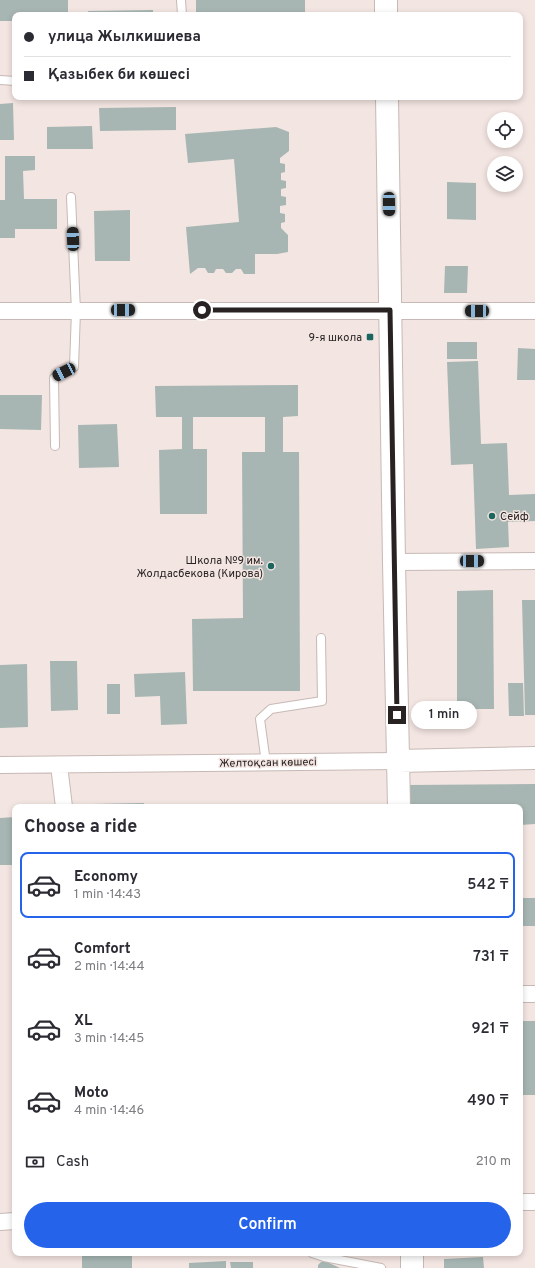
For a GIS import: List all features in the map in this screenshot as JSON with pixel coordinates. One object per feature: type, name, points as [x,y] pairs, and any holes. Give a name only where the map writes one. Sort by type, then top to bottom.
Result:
[{"type":"main road","points":[[386,0],[386,12]]},
{"type":"main road","points":[[387,100],[399,804]]},
{"type":"main road","name":"Желтоқсан көшесі","points":[[398,761],[535,758]]},
{"type":"main road","points":[[412,1256],[412,1268]]},
{"type":"street","points":[[0,311],[535,311]]},
{"type":"street","points":[[394,562],[535,561]]},
{"type":"street","name":"Желтоқсан көшесі","points":[[0,765],[398,761]]},
{"type":"street","points":[[59,765],[64,804]]},
{"type":"street","points":[[523,994],[535,994]]},
{"type":"street","points":[[523,1202],[535,1202]]},
{"type":"street","points":[[0,1222],[12,1221]]},
{"type":"lane","points":[[181,0],[182,12]]},
{"type":"lane","points":[[0,80],[12,81]]},
{"type":"lane","points":[[55,446],[54,378],[74,367],[76,311],[71,197]]},
{"type":"lane","points":[[266,762],[260,719],[271,709],[322,700],[321,638]]},
{"type":"lane","points":[[321,1256],[352,1266],[381,1268]]},
{"type":"building","points":[[0,0],[68,0],[68,12],[12,12],[12,21],[0,21]]},
{"type":"building","points":[[196,0],[305,0],[305,12],[196,12]]},
{"type":"building","points":[[153,10],[153,12],[88,12]]},
{"type":"building","points":[[13,103],[14,140],[0,140],[0,104]]},
{"type":"building","points":[[176,107],[176,130],[100,131],[99,108]]},
{"type":"building","points":[[92,126],[93,149],[47,149],[47,127]]},
{"type":"building","points":[[276,127],[289,132],[289,151],[280,158],[280,163],[285,164],[285,172],[281,173],[281,180],[286,181],[286,188],[281,189],[281,196],[286,197],[286,205],[280,206],[280,213],[285,214],[285,222],[281,223],[281,228],[288,235],[288,252],[277,254],[255,254],[255,274],[244,274],[241,269],[236,269],[232,273],[226,273],[223,269],[216,269],[214,273],[208,273],[205,268],[198,268],[190,274],[186,227],[239,222],[234,159],[188,163],[185,134]]},
{"type":"building","points":[[5,156],[35,156],[35,170],[23,171],[24,199],[57,199],[57,229],[15,229],[15,238],[0,238],[0,200],[5,200]]},
{"type":"building","points":[[447,182],[476,183],[476,220],[447,219]]},
{"type":"building","points":[[130,210],[130,261],[95,261],[94,211]]},
{"type":"building","points":[[445,266],[468,266],[467,293],[444,293]]},
{"type":"building","points":[[447,342],[477,342],[477,359],[447,359]]},
{"type":"building","points":[[518,348],[535,349],[535,380],[517,380]]},
{"type":"building","points":[[478,361],[481,444],[507,443],[509,495],[535,494],[535,521],[508,522],[509,547],[476,549],[473,464],[451,465],[447,362]]},
{"type":"building","name":"Школа №9 им. Жолдасбекова (Кирова)","points":[[298,385],[298,416],[283,417],[283,452],[299,452],[300,691],[193,691],[192,619],[243,618],[242,452],[265,452],[265,417],[193,417],[193,449],[207,449],[207,514],[160,514],[159,450],[182,449],[182,417],[156,417],[155,386]]},
{"type":"building","points":[[0,395],[42,395],[41,430],[0,429]]},
{"type":"building","points":[[117,424],[119,467],[79,468],[78,425]]},
{"type":"building","points":[[493,590],[494,709],[457,709],[457,591]]},
{"type":"building","points":[[522,600],[535,600],[535,715],[525,715]]},
{"type":"building","points":[[50,661],[77,661],[78,710],[51,711]]},
{"type":"building","points":[[27,664],[28,727],[0,728],[0,665]]},
{"type":"building","points":[[185,672],[187,724],[161,725],[160,696],[135,697],[134,674]]},
{"type":"building","points":[[508,683],[523,683],[524,716],[509,716]]},
{"type":"building","points":[[107,684],[120,684],[120,714],[107,714]]},
{"type":"building","points":[[535,784],[535,824],[523,825],[523,804],[407,804],[407,785]]},
{"type":"building","points":[[144,803],[144,804],[91,804]]},
{"type":"building","points":[[12,817],[12,865],[0,865],[0,818]]},
{"type":"building","points":[[523,898],[535,898],[535,926],[523,926]]},
{"type":"building","points":[[523,1021],[535,1021],[535,1095],[523,1095]]},
{"type":"building","points":[[82,1256],[132,1256],[132,1268],[82,1268]]},
{"type":"building","points":[[483,1257],[484,1268],[444,1268],[444,1259]]},
{"type":"building","points":[[226,1261],[226,1268],[189,1268],[189,1263]]},
{"type":"building","points":[[325,1261],[340,1268],[318,1268],[318,1265],[321,1262]]},
{"type":"building","points":[[230,1262],[253,1262],[253,1268],[231,1268]]},
{"type":"place","name":"9-я школа","points":[[370,337]]},
{"type":"place","name":"Сейф","points":[[492,516]]},
{"type":"place","name":"Школа №9 им. Жолдасбекова (Кирова)","points":[[271,566]]},
{"type":"route","points":[[202,310],[390,310],[397,715]]}]
